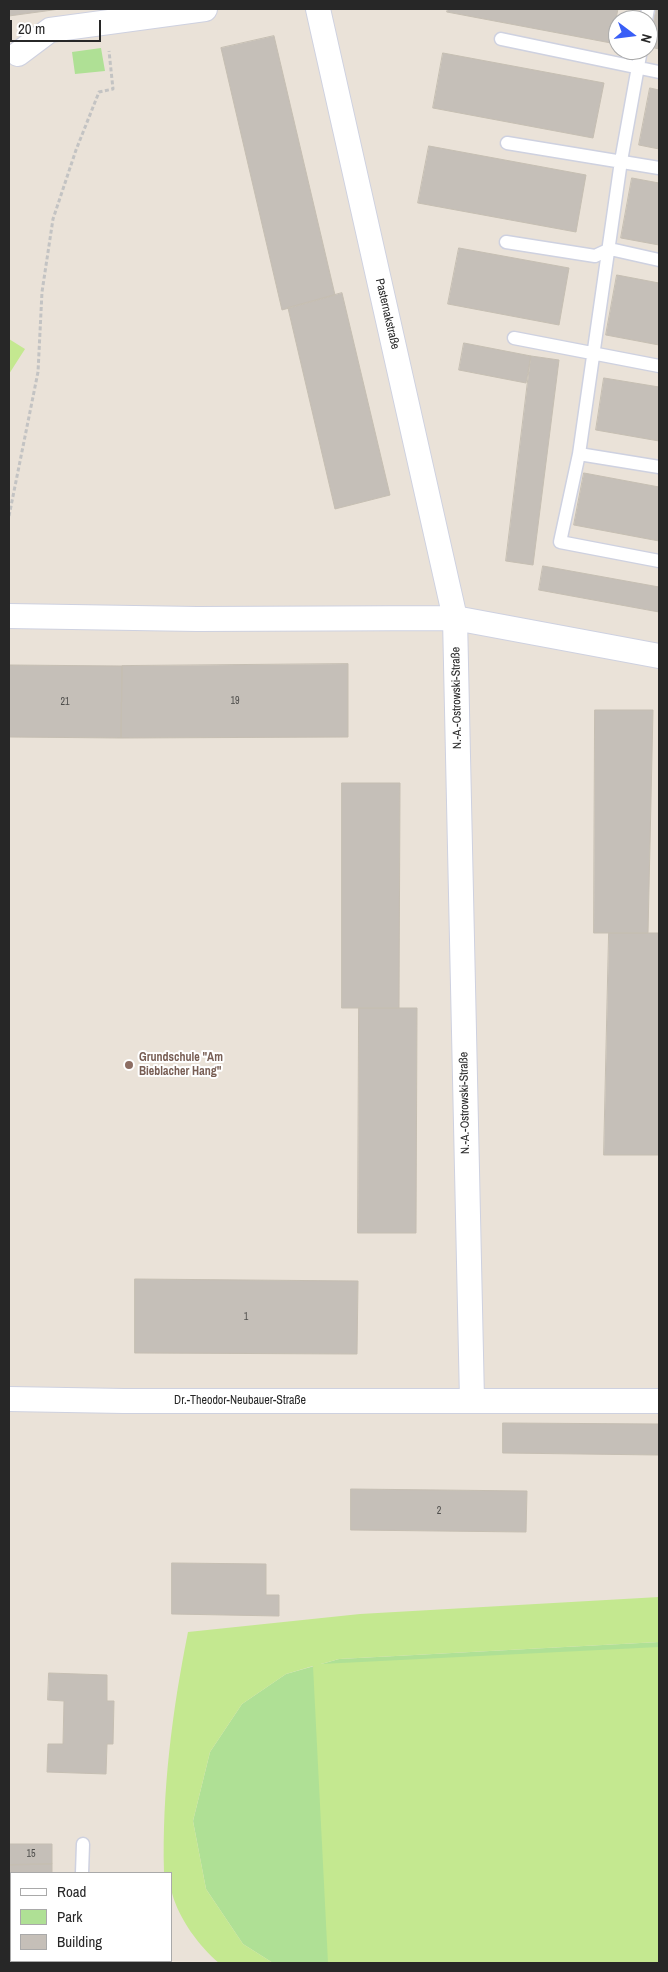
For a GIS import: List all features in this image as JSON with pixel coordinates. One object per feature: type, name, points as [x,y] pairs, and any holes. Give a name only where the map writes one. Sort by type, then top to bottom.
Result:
[{"type":"street","points":[[18,54],[50,30],[205,9]]},
{"type":"street","name":"Pasternakstraße","points":[[318,9],[455,618]]},
{"type":"street","points":[[9,616],[197,619],[455,618],[659,656]]},
{"type":"street","name":"N.-A.-Ostrowski-Straße","points":[[455,618],[472,1400]]},
{"type":"street","name":"Dr.-Theodor-Neubauer-Straße","points":[[9,1399],[124,1401],[472,1400]]},
{"type":"street","points":[[472,1400],[659,1401]]},
{"type":"lane","points":[[501,40],[659,72]]},
{"type":"lane","points":[[639,60],[621,161],[610,249],[579,454],[560,542],[659,561]]},
{"type":"lane","points":[[507,143],[659,168]]},
{"type":"lane","points":[[506,242],[595,256],[610,249],[659,260]]},
{"type":"lane","points":[[514,338],[659,366]]},
{"type":"lane","points":[[579,454],[659,467]]},
{"type":"lane","points":[[82,1844],[82,1872]]},
{"type":"path","points":[[9,516],[38,372],[42,292],[53,219],[76,150],[99,92],[113,89],[106,22]]},
{"type":"green space","points":[[101,48],[105,71],[75,74],[72,52]]},
{"type":"green space","points":[[9,339],[25,349],[9,374]]},
{"type":"green space","points":[[659,1597],[659,1642],[339,1659],[321,1664],[659,1647],[659,1963],[328,1963],[313,1666],[286,1674],[242,1704],[210,1752],[193,1821],[206,1889],[243,1944],[273,1963],[219,1963],[204,1949],[179,1913],[172,1892],[172,1872],[164,1872],[166,1782],[169,1752],[188,1632],[360,1614]]},
{"type":"green space","points":[[659,1642],[659,1963],[273,1963],[243,1944],[206,1889],[193,1821],[210,1752],[242,1704],[286,1674],[339,1659]]},
{"type":"building","points":[[9,9],[60,9],[9,16]]},
{"type":"building","points":[[448,9],[618,9],[608,10],[608,42],[447,12]]},
{"type":"building","points":[[659,9],[659,49],[658,10],[656,10]]},
{"type":"building","points":[[274,36],[335,295],[282,310],[221,48]]},
{"type":"building","points":[[443,53],[604,83],[593,138],[433,108]]},
{"type":"building","points":[[650,88],[659,90],[659,149],[639,145]]},
{"type":"building","points":[[429,146],[586,175],[576,232],[418,203]]},
{"type":"building","points":[[632,178],[659,183],[659,245],[621,238]]},
{"type":"building","points":[[459,248],[569,268],[559,325],[448,304]]},
{"type":"building","points":[[617,275],[659,283],[659,345],[606,335]]},
{"type":"building","points":[[342,293],[390,495],[335,509],[288,308]]},
{"type":"building","points":[[464,343],[531,356],[526,383],[459,370]]},
{"type":"building","points":[[531,356],[559,360],[533,565],[506,561]]},
{"type":"building","points":[[604,378],[659,387],[659,441],[596,430]]},
{"type":"building","points":[[584,473],[659,487],[659,541],[574,525]]},
{"type":"building","points":[[543,566],[659,587],[659,612],[539,590]]},
{"type":"building","points":[[348,664],[348,737],[121,738],[122,666]]},
{"type":"building","points":[[9,665],[122,666],[121,738],[9,737]]},
{"type":"building","points":[[595,710],[653,710],[648,933],[594,933]]},
{"type":"building","points":[[342,783],[400,783],[399,1008],[342,1008]]},
{"type":"building","points":[[609,933],[659,933],[659,1155],[604,1155]]},
{"type":"building","points":[[359,1008],[417,1008],[416,1233],[358,1233]]},
{"type":"building","points":[[135,1279],[358,1281],[357,1354],[135,1353]]},
{"type":"building","points":[[503,1423],[659,1424],[659,1455],[503,1453]]},
{"type":"building","points":[[351,1489],[527,1491],[526,1532],[351,1530]]},
{"type":"building","points":[[172,1563],[266,1564],[266,1595],[279,1595],[279,1616],[172,1614]]},
{"type":"building","points":[[49,1673],[107,1675],[107,1701],[114,1701],[113,1744],[107,1744],[106,1774],[47,1772],[48,1744],[63,1744],[64,1701],[48,1700]]},
{"type":"building","points":[[9,1844],[52,1844],[52,1864],[9,1865]]},
{"type":"building","points":[[52,1864],[52,1872],[10,1872],[9,1888],[9,1865]]},
{"type":"building","points":[[9,1888],[10,1888],[10,1908]]},
{"type":"building","points":[[9,1908],[10,1908],[10,1933]]},
{"type":"building","points":[[9,1933],[10,1933],[10,1958]]},
{"type":"place","name":"Grundschule \"Am Bieblacher Hang\"","points":[[129,1065]]}]
